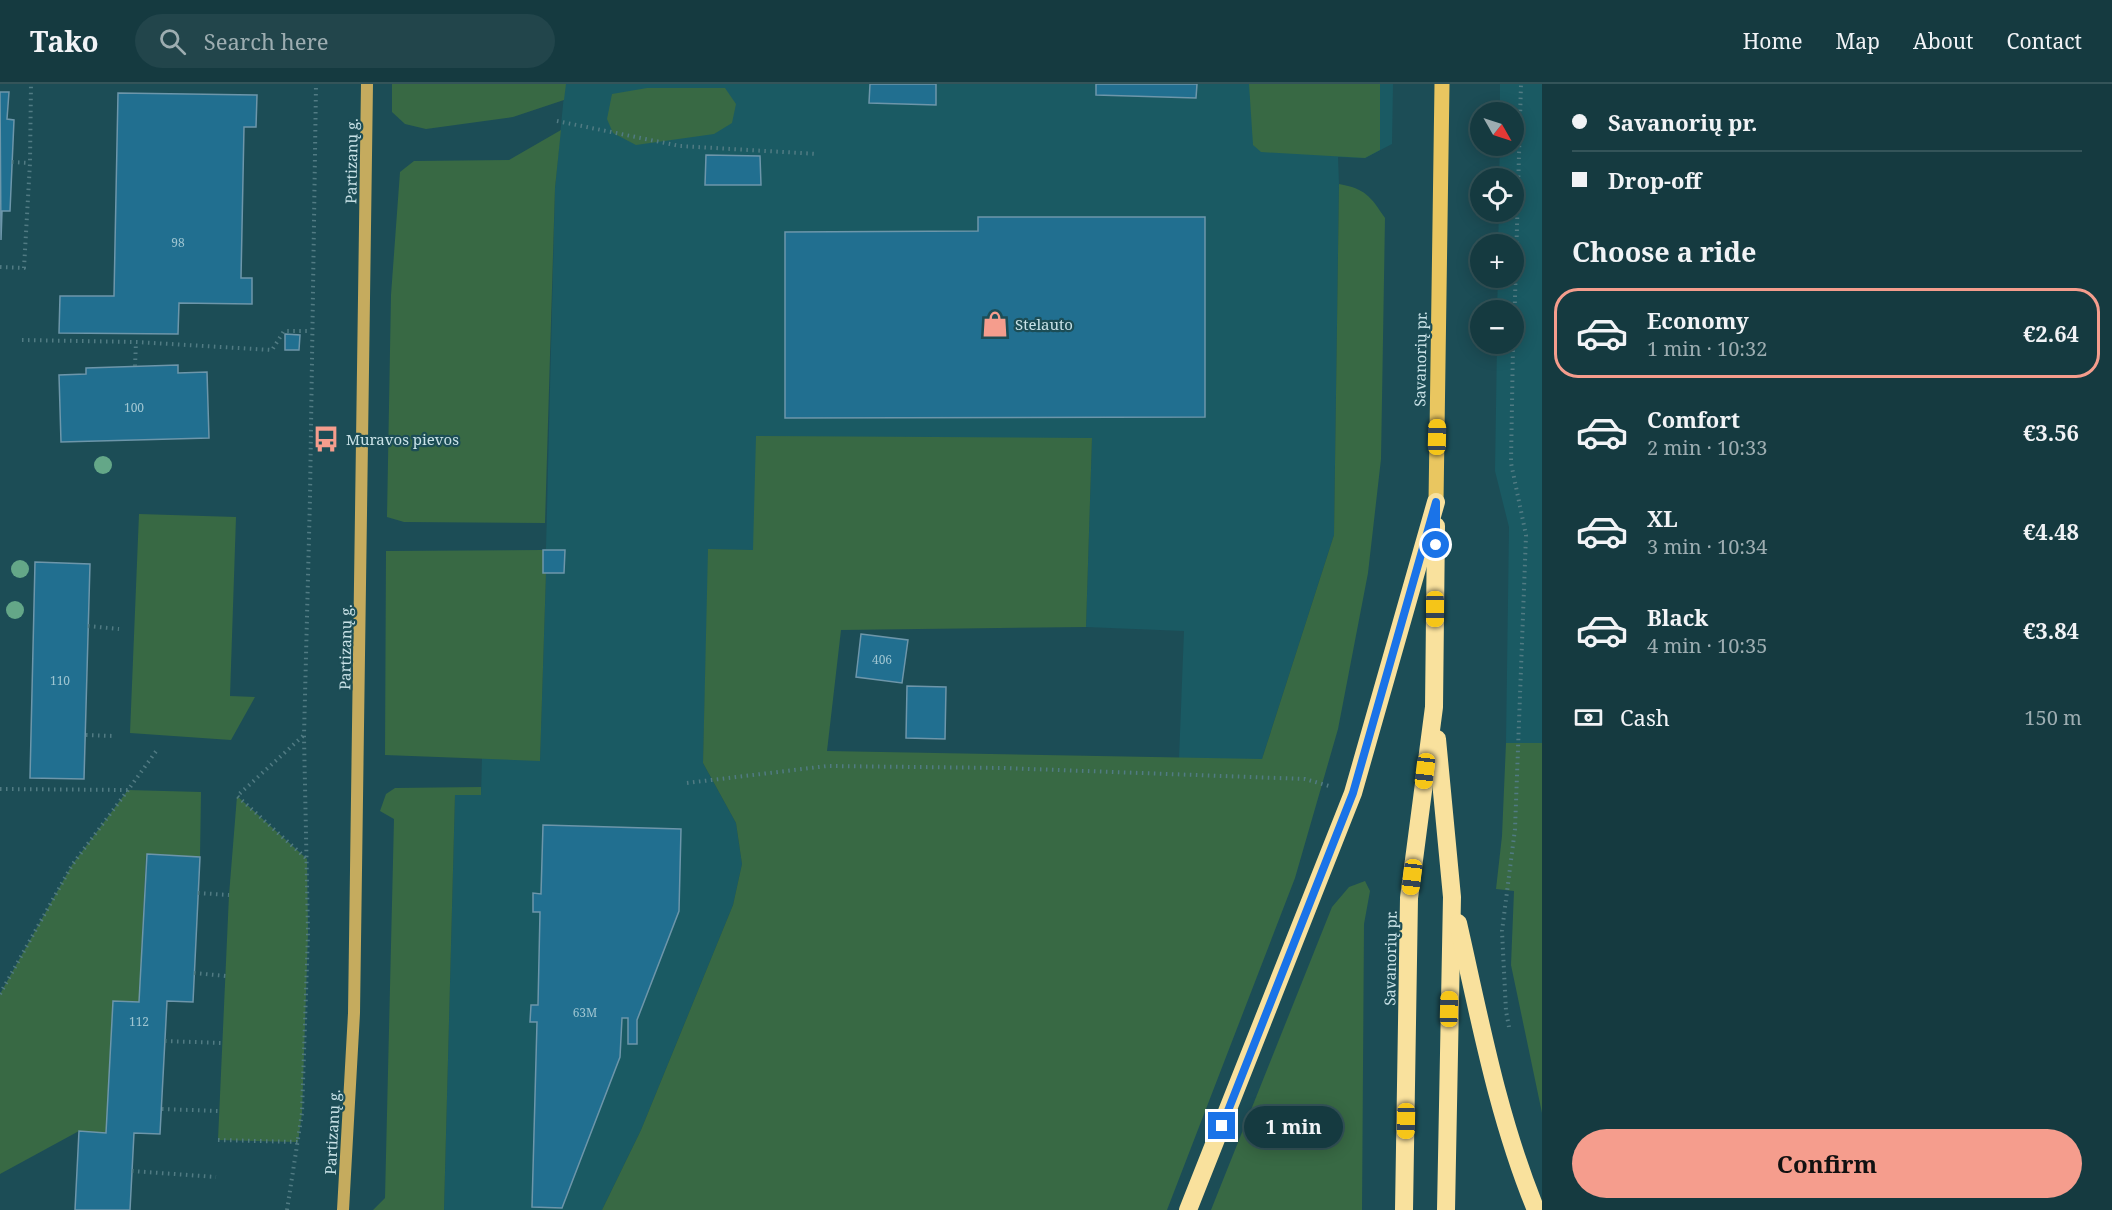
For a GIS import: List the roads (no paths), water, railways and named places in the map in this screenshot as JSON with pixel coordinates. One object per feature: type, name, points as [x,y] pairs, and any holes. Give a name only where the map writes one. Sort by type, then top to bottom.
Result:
[{"type":"highway","name":"Savanorių pr.","points":[[1436,502],[1434,707],[1452,897],[1446,1210]]},
{"type":"highway","points":[[1188,1210],[1353,793],[1436,502]]},
{"type":"highway","name":"Savanorių pr.","points":[[1404,1210],[1409,898],[1434,707]]},
{"type":"highway","points":[[1452,897],[1499,1103],[1536,1210]]},
{"type":"main road","name":"Savanorių pr.","points":[[1436,502],[1442,84]]},
{"type":"street","name":"Partizanų g.","points":[[343,1210],[354,1013],[367,84]]},
{"type":"place","name":"Stelauto","points":[[995,324]]},
{"type":"place","name":"Muravos pievos","points":[[326,439]]}]
